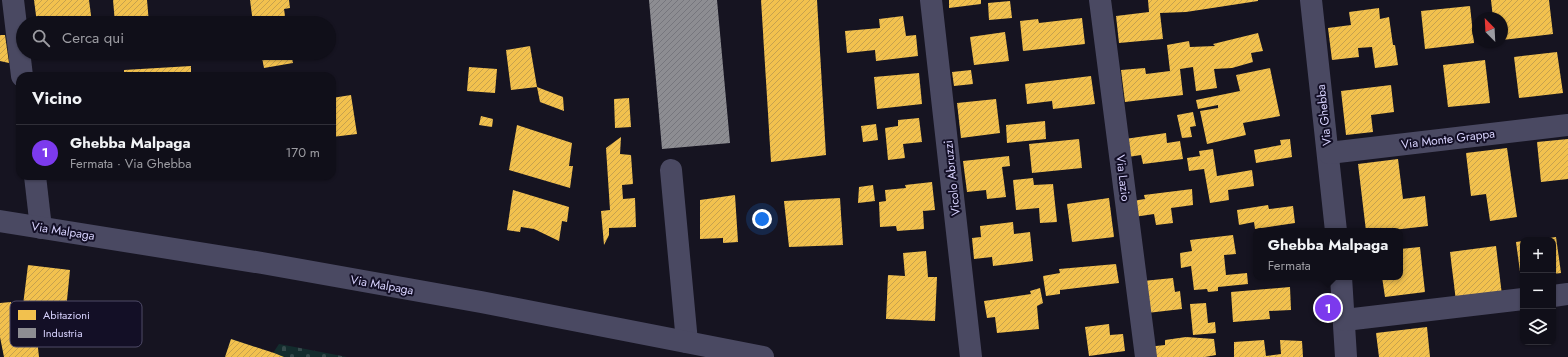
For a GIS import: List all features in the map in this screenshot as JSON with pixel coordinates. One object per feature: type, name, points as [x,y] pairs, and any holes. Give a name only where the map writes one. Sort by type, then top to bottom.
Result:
[{"type":"street","points":[[13,0],[16,25]]},
{"type":"street","name":"Vicolo Abruzzi","points":[[932,0],[971,357]]},
{"type":"street","name":"Via Lazio","points":[[1100,0],[1146,357]]},
{"type":"street","name":"Via Ghebba","points":[[1311,0],[1329,153],[1336,228]]},
{"type":"street","points":[[20,60],[22,72]]},
{"type":"street","name":"Via Monte Grappa","points":[[1329,153],[1568,125]]},
{"type":"street","points":[[671,170],[688,342]]},
{"type":"street","points":[[35,180],[41,228]]},
{"type":"street","name":"Via Malpaga","points":[[0,220],[41,228],[262,263],[480,302],[763,357]]},
{"type":"street","points":[[1341,280],[1345,320],[1346,357]]},
{"type":"street","points":[[1556,296],[1568,294]]},
{"type":"street","points":[[1345,320],[1520,299]]},
{"type":"green space","points":[[231,339],[273,353],[279,344],[347,357],[225,357]]},
{"type":"building: Abitazioni","points":[[34,0],[89,0],[91,16],[36,16]]},
{"type":"building: Abitazioni","points":[[113,0],[147,0],[148,16],[114,16]]},
{"type":"building: Abitazioni","points":[[250,0],[289,0],[290,8],[284,9],[285,16],[252,16]]},
{"type":"building: Abitazioni","points":[[761,0],[817,0],[826,155],[771,162]]},
{"type":"building: Abitazioni","points":[[949,0],[981,0],[981,4],[949,8]]},
{"type":"building: Abitazioni","points":[[1148,0],[1258,1],[1186,12],[1160,13],[1163,39],[1119,43],[1116,16],[1149,12]]},
{"type":"building: Abitazioni","points":[[1491,0],[1549,0],[1553,34],[1508,39],[1508,12],[1492,12]]},
{"type":"building: Abitazioni","points":[[1010,1],[1012,18],[989,20],[988,3]]},
{"type":"building: Abitazioni","points":[[1470,6],[1472,43],[1425,49],[1421,11]]},
{"type":"building: Abitazioni","points":[[1379,8],[1380,19],[1389,17],[1393,45],[1395,45],[1398,65],[1375,68],[1372,47],[1358,48],[1359,57],[1332,60],[1328,28],[1351,25],[1349,12]]},
{"type":"building: Abitazioni","points":[[903,16],[906,36],[916,35],[918,56],[876,61],[875,50],[847,53],[845,31],[880,28],[879,19]]},
{"type":"building: Abitazioni","points":[[1082,18],[1085,44],[1023,51],[1020,21],[1038,19],[1039,23]]},
{"type":"building: Abitazioni","points":[[1005,32],[1009,61],[974,65],[970,37]]},
{"type":"building: Abitazioni","points":[[1258,33],[1263,51],[1251,53],[1253,62],[1232,68],[1214,69],[1217,88],[1196,91],[1193,67],[1180,69],[1183,95],[1125,102],[1121,70],[1145,68],[1146,74],[1170,71],[1167,45],[1189,41],[1190,47],[1215,46],[1213,44]]},
{"type":"building: Abitazioni","points":[[0,35],[5,35],[9,63],[0,61]]},
{"type":"building: Abitazioni","points":[[530,46],[537,87],[511,90],[506,50]]},
{"type":"building: Abitazioni","points":[[1557,52],[1563,93],[1519,98],[1514,57]]},
{"type":"building: Abitazioni","points":[[262,60],[292,60],[293,63],[264,68]]},
{"type":"building: Abitazioni","points":[[1485,60],[1490,103],[1448,107],[1443,65]]},
{"type":"building: Abitazioni","points":[[191,66],[191,72],[124,72],[124,70]]},
{"type":"building: Abitazioni","points":[[469,67],[497,69],[495,93],[467,91]]},
{"type":"building: Abitazioni","points":[[1270,68],[1280,116],[1243,123],[1246,135],[1207,144],[1200,111],[1218,108],[1218,105],[1198,109],[1196,100],[1240,91],[1236,75]]},
{"type":"building: Abitazioni","points":[[971,70],[973,84],[954,86],[952,72]]},
{"type":"building: Abitazioni","points":[[919,73],[922,104],[877,109],[874,77]]},
{"type":"building: Abitazioni","points":[[1091,76],[1095,104],[1053,109],[1052,101],[1027,104],[1025,84]]},
{"type":"building: Abitazioni","points":[[1391,85],[1394,112],[1371,115],[1373,132],[1346,135],[1341,91]]},
{"type":"building: Abitazioni","points":[[537,87],[563,97],[564,111],[540,102]]},
{"type":"building: Abitazioni","points":[[351,95],[357,134],[336,137],[336,97]]},
{"type":"building: Abitazioni","points":[[629,98],[631,127],[615,128],[614,99]]},
{"type":"building: Abitazioni","points":[[996,99],[1000,133],[961,138],[957,103]]},
{"type":"building: Abitazioni","points":[[1193,112],[1196,126],[1190,127],[1192,137],[1182,138],[1177,115]]},
{"type":"building: Abitazioni","points":[[481,116],[493,119],[492,127],[479,125]]},
{"type":"building: Abitazioni","points":[[919,118],[922,142],[903,144],[905,158],[888,160],[885,128],[898,126],[898,120]]},
{"type":"building: Abitazioni","points":[[1045,121],[1046,139],[1007,143],[1006,125]]},
{"type":"building: Abitazioni","points":[[876,124],[878,140],[863,142],[861,126]]},
{"type":"building: Abitazioni","points":[[517,125],[572,143],[569,166],[573,166],[570,188],[509,170]]},
{"type":"building: Abitazioni","points":[[1166,133],[1167,143],[1180,141],[1183,159],[1143,164],[1141,155],[1128,157],[1125,139]]},
{"type":"building: Abitazioni","points":[[621,137],[620,154],[631,155],[633,184],[622,185],[623,199],[635,198],[636,227],[609,228],[609,235],[604,245],[601,211],[610,210],[606,148]]},
{"type":"building: Abitazioni","points":[[1079,139],[1082,168],[1032,173],[1029,144]]},
{"type":"building: Abitazioni","points":[[1290,139],[1292,157],[1256,163],[1254,150],[1281,145],[1280,140]]},
{"type":"building: Abitazioni","points":[[1568,139],[1568,179],[1541,182],[1537,142]]},
{"type":"building: Abitazioni","points":[[1507,148],[1517,217],[1490,221],[1486,194],[1471,196],[1466,153]]},
{"type":"building: Abitazioni","points":[[1213,149],[1217,176],[1252,170],[1254,186],[1228,190],[1229,200],[1210,203],[1204,169],[1189,171],[1187,158],[1200,156],[1199,151]]},
{"type":"building: Abitazioni","points":[[1009,156],[1010,166],[1002,167],[1006,197],[987,199],[986,190],[967,192],[963,161]]},
{"type":"building: Abitazioni","points":[[1398,159],[1403,199],[1425,196],[1428,226],[1403,229],[1366,228],[1358,164]]},
{"type":"building: Abitazioni","points":[[1033,178],[1034,185],[1053,184],[1057,222],[1040,223],[1039,208],[1016,210],[1013,180]]},
{"type":"building: Abitazioni","points":[[932,182],[935,210],[923,211],[924,229],[897,231],[896,226],[880,227],[879,202],[886,201],[885,190],[906,188],[905,185]]},
{"type":"building: Abitazioni","points":[[873,185],[875,201],[858,203],[859,187]]},
{"type":"building: Abitazioni","points":[[1192,189],[1193,205],[1171,208],[1173,223],[1156,225],[1154,214],[1134,217],[1132,201],[1145,199],[1144,195]]},
{"type":"building: Abitazioni","points":[[513,190],[569,207],[567,222],[562,221],[559,241],[534,229],[521,227],[520,232],[507,230]]},
{"type":"building: Abitazioni","points":[[735,195],[738,242],[723,243],[723,238],[700,239],[700,200]]},
{"type":"building: Abitazioni","points":[[840,198],[843,245],[789,247],[784,201]]},
{"type":"building: Abitazioni","points":[[1109,198],[1114,237],[1072,242],[1067,204]]},
{"type":"building: Abitazioni","points":[[1268,205],[1269,209],[1293,206],[1295,223],[1262,228],[1255,228],[1254,222],[1239,225],[1237,210]]},
{"type":"building: Abitazioni","points":[[1013,222],[1014,234],[1030,232],[1033,261],[993,266],[992,257],[974,259],[972,238],[981,237],[980,226]]},
{"type":"building: Abitazioni","points":[[1233,235],[1236,254],[1224,255],[1226,275],[1247,273],[1248,284],[1218,287],[1218,291],[1208,292],[1207,289],[1194,290],[1191,266],[1181,268],[1180,253],[1192,251],[1190,240]]},
{"type":"building: Abitazioni","points":[[1556,237],[1561,273],[1556,274]]},
{"type":"building: Abitazioni","points":[[1520,241],[1520,272],[1516,242]]},
{"type":"building: Abitazioni","points":[[1496,246],[1502,295],[1456,301],[1450,252]]},
{"type":"building: Abitazioni","points":[[1420,247],[1425,292],[1385,297],[1382,280],[1403,280],[1403,249]]},
{"type":"building: Abitazioni","points":[[926,251],[928,277],[937,277],[935,321],[886,319],[888,275],[905,276],[903,253]]},
{"type":"building: Abitazioni","points":[[1116,264],[1119,283],[1060,290],[1060,294],[1046,296],[1043,276],[1060,273],[1059,269]]},
{"type":"building: Abitazioni","points":[[28,265],[70,270],[67,301],[24,301]]},
{"type":"building: Abitazioni","points":[[1173,278],[1175,292],[1180,291],[1182,309],[1147,313],[1143,281]]},
{"type":"building: Abitazioni","points":[[1290,287],[1291,310],[1269,311],[1270,319],[1233,322],[1231,292]]},
{"type":"building: Abitazioni","points":[[1040,288],[1043,303],[1037,306],[1039,329],[997,333],[995,317],[987,318],[984,301],[1031,294],[1030,291]]},
{"type":"building: Abitazioni","points":[[10,302],[10,347],[38,347],[39,357],[4,357],[0,337],[0,303]]},
{"type":"building: Abitazioni","points":[[1206,303],[1208,323],[1215,322],[1216,333],[1193,335],[1190,304]]},
{"type":"building: Abitazioni","points":[[1109,324],[1110,335],[1123,334],[1125,351],[1089,356],[1085,327]]},
{"type":"building: Abitazioni","points":[[1427,327],[1430,357],[1379,357],[1376,333]]},
{"type":"building: Abitazioni","points":[[1186,337],[1214,339],[1216,355],[1205,357],[1148,357],[1147,347],[1165,345],[1165,340]]},
{"type":"building: Abitazioni","points":[[231,339],[274,353],[284,357],[225,357]]},
{"type":"building: Abitazioni","points":[[1264,340],[1266,356],[1281,354],[1280,340],[1302,341],[1303,357],[1234,357],[1234,342]]},
{"type":"building: Industria","points":[[649,0],[717,0],[730,143],[662,149]]},
{"type":"place","name":"Ghebba Malpaga","points":[[1328,308]]}]
